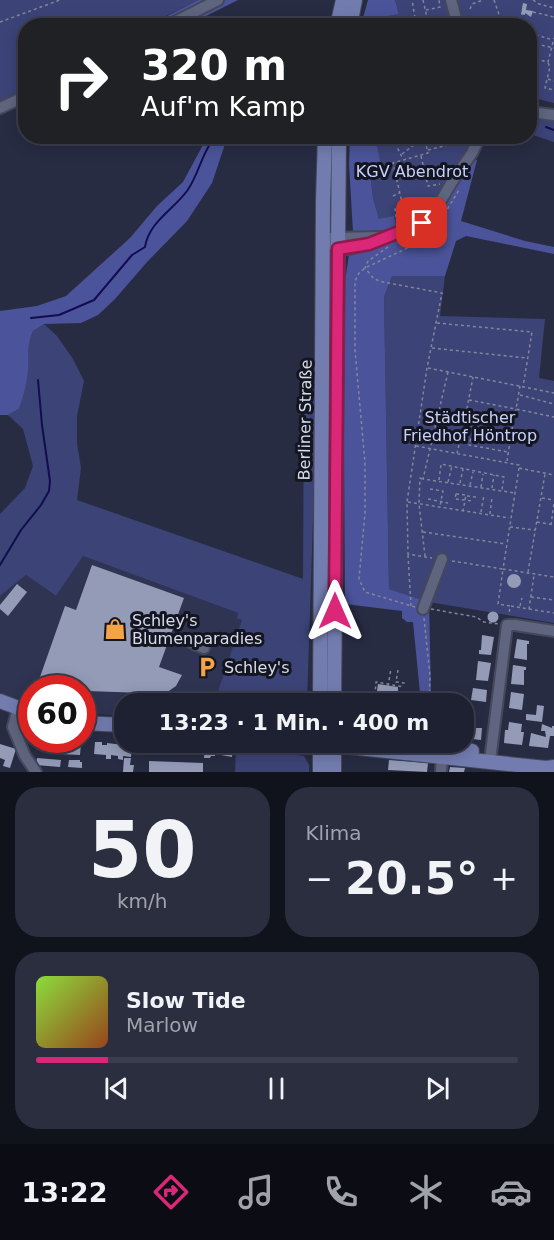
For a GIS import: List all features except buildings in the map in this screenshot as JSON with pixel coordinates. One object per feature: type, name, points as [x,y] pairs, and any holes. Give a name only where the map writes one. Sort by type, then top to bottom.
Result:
[{"type":"main road","points":[[339,18],[343,0]]},
{"type":"main road","points":[[352,18],[355,0]]},
{"type":"main road","name":"Berliner Straße","points":[[320,693],[325,144]]},
{"type":"main road","name":"Berliner Straße","points":[[334,693],[339,144]]},
{"type":"main road","points":[[0,701],[18,708]]},
{"type":"main road","points":[[96,724],[114,725]]},
{"type":"main road","points":[[320,753],[320,772]]},
{"type":"main road","points":[[334,753],[334,772]]},
{"type":"main road","points":[[456,753],[490,758],[546,761],[554,766]]},
{"type":"street","points":[[183,18],[218,0]]},
{"type":"street","points":[[451,0],[456,18]]},
{"type":"street","points":[[0,108],[18,100]]},
{"type":"street","points":[[537,113],[554,115]]},
{"type":"street","points":[[324,239],[338,243],[369,244],[422,223],[457,182],[476,144]]},
{"type":"street","points":[[423,609],[442,559]]},
{"type":"street","points":[[490,758],[508,621],[515,625],[554,631]]},
{"type":"street","points":[[192,644],[204,648]]},
{"type":"street","points":[[18,708],[13,727],[18,739]]},
{"type":"street","points":[[24,753],[36,772]]},
{"type":"street","points":[[441,772],[442,753]]},
{"type":"path","points":[[0,22],[60,0]]},
{"type":"path","points":[[412,0],[416,18]]},
{"type":"path","points":[[423,0],[428,18]]},
{"type":"path","points":[[426,10],[440,7],[439,0]]},
{"type":"path","points":[[470,9],[472,4],[483,0]]},
{"type":"path","points":[[495,0],[500,18]]},
{"type":"path","points":[[533,0],[554,8]]},
{"type":"path","points":[[533,12],[554,16]]},
{"type":"path","points":[[521,18],[522,14]]},
{"type":"path","points":[[537,35],[554,39],[545,88],[554,90]]},
{"type":"path","points":[[537,44],[553,47]]},
{"type":"path","points":[[550,55],[554,56]]},
{"type":"path","points":[[537,60],[548,62]]},
{"type":"path","points":[[547,79],[554,81]]},
{"type":"path","points":[[396,144],[403,160]]},
{"type":"path","points":[[426,144],[428,150]]},
{"type":"path","points":[[453,144],[428,150],[428,153],[393,163],[403,207],[395,209],[399,233],[393,243],[368,261],[355,281],[355,350],[365,463],[365,513],[359,579],[365,592],[423,609],[476,617],[484,622],[508,621],[510,606]]},
{"type":"path","points":[[401,154],[414,145]]},
{"type":"path","points":[[421,155],[428,186],[457,182]]},
{"type":"path","points":[[380,167],[378,168],[385,172],[394,170]]},
{"type":"path","points":[[365,268],[418,243],[442,218],[457,182]]},
{"type":"path","points":[[393,194],[400,192]]},
{"type":"path","points":[[365,268],[374,279],[383,282],[442,293],[407,502],[411,606]]},
{"type":"path","points":[[436,323],[532,332],[506,462]]},
{"type":"path","points":[[431,348],[527,358]]},
{"type":"path","points":[[428,368],[554,393]]},
{"type":"path","points":[[423,479],[448,372]]},
{"type":"path","points":[[457,454],[473,377]]},
{"type":"path","points":[[518,395],[554,404]]},
{"type":"path","points":[[469,400],[554,417]]},
{"type":"path","points":[[437,419],[511,435]]},
{"type":"path","points":[[474,427],[469,445],[508,452]]},
{"type":"path","points":[[416,446],[506,462],[519,465],[519,468],[554,475]]},
{"type":"path","points":[[439,481],[441,464],[504,477],[502,491]]},
{"type":"path","points":[[448,483],[452,466]]},
{"type":"path","points":[[519,468],[498,604],[554,613]]},
{"type":"path","points":[[460,484],[463,469]]},
{"type":"path","points":[[470,486],[473,471]]},
{"type":"path","points":[[481,488],[484,473]]},
{"type":"path","points":[[528,573],[545,473]]},
{"type":"path","points":[[492,489],[494,475]]},
{"type":"path","points":[[425,556],[419,504],[420,478],[515,493]]},
{"type":"path","points":[[430,489],[449,492]]},
{"type":"path","points":[[440,507],[443,491]]},
{"type":"path","points":[[473,501],[454,499],[456,494],[476,497]]},
{"type":"path","points":[[463,511],[466,495]]},
{"type":"path","points":[[481,514],[484,495]]},
{"type":"path","points":[[490,515],[492,497]]},
{"type":"path","points":[[537,522],[552,525],[554,502],[541,498]]},
{"type":"path","points":[[428,500],[448,503]]},
{"type":"path","points":[[407,502],[510,519]]},
{"type":"path","points":[[509,526],[535,530]]},
{"type":"path","points":[[423,532],[507,544]]},
{"type":"path","points":[[408,554],[554,577]]},
{"type":"path","points":[[529,609],[534,574]]},
{"type":"path","points":[[531,597],[554,600]]},
{"type":"path","points":[[520,608],[522,598]]},
{"type":"path","points":[[423,609],[430,676],[429,693]]},
{"type":"path","points":[[389,685],[391,669]]},
{"type":"path","points":[[375,693],[376,682],[404,687],[404,683],[396,682],[398,670]]},
{"type":"shaded area","points":[[198,0],[238,0],[202,18],[163,18]]},
{"type":"shaded area","points":[[368,0],[395,0],[399,14],[388,16],[388,18],[363,18]]},
{"type":"shaded area","points":[[203,144],[225,144],[212,183],[187,221],[115,299],[98,315],[81,323],[44,324],[33,331],[29,347],[27,380],[19,409],[8,415],[0,415],[0,311],[37,306],[66,296],[130,238],[157,206],[183,182]]},
{"type":"shaded area","points":[[350,144],[376,144],[380,161],[369,164],[373,198],[379,219],[394,216],[396,229],[353,232]]},
{"type":"shaded area","points":[[469,160],[477,160],[461,221],[525,241],[554,247],[554,254],[466,236],[456,241],[445,276],[392,276],[384,297],[389,589],[429,602],[431,692],[420,693],[413,622],[407,622],[402,618],[402,611],[345,604],[343,296],[349,254],[424,225]]},
{"type":"shaded area","points":[[83,556],[238,613],[243,620],[217,693],[114,693],[114,715],[96,714],[96,675],[18,675],[18,699],[0,693],[0,596],[26,575],[56,596]]},
{"type":"green space","points":[[0,0],[198,0],[162,18],[18,18],[18,93],[0,102]]},
{"type":"green space","points":[[395,0],[447,0],[452,18],[388,18],[388,16],[399,13]]},
{"type":"green space","points":[[454,0],[554,0],[554,103],[537,99],[537,18],[458,18]]},
{"type":"green space","points":[[537,111],[554,113],[554,142],[537,136]]},
{"type":"green space","name":"KGV Abendrot","points":[[376,144],[470,144],[470,150],[420,221],[396,229],[379,219],[373,198],[369,164],[379,161]]},
{"type":"green space","name":"Städtischer Friedhof Höntrop","points":[[392,276],[445,276],[440,316],[545,319],[539,378],[554,381],[554,623],[429,602],[389,589],[384,297]]},
{"type":"green space","points":[[44,324],[57,336],[73,359],[84,381],[77,416],[77,443],[81,468],[77,500],[303,579],[304,395],[317,397],[307,693],[217,693],[242,620],[237,618],[238,613],[83,556],[56,596],[26,575],[0,596],[0,514],[25,488],[33,466],[23,429],[8,415],[19,409],[28,367],[27,348],[33,331]]},
{"type":"green space","points":[[236,753],[278,753],[304,756],[309,765],[309,772],[235,772]]},
{"type":"waterway","points":[[546,127],[554,130]]},
{"type":"waterway","points":[[31,318],[59,315],[94,300],[132,255],[145,247],[147,238],[156,224],[187,191],[210,144]]},
{"type":"waterway","points":[[0,565],[21,530],[49,491],[50,481],[38,380]]},
{"type":"place","name":"Schley's Blumenparadies","points":[[115,629]]},
{"type":"place","name":"Schley's","points":[[207,667]]},
{"type":"route","points":[[335,611],[338,249],[369,244],[422,223]]}]
